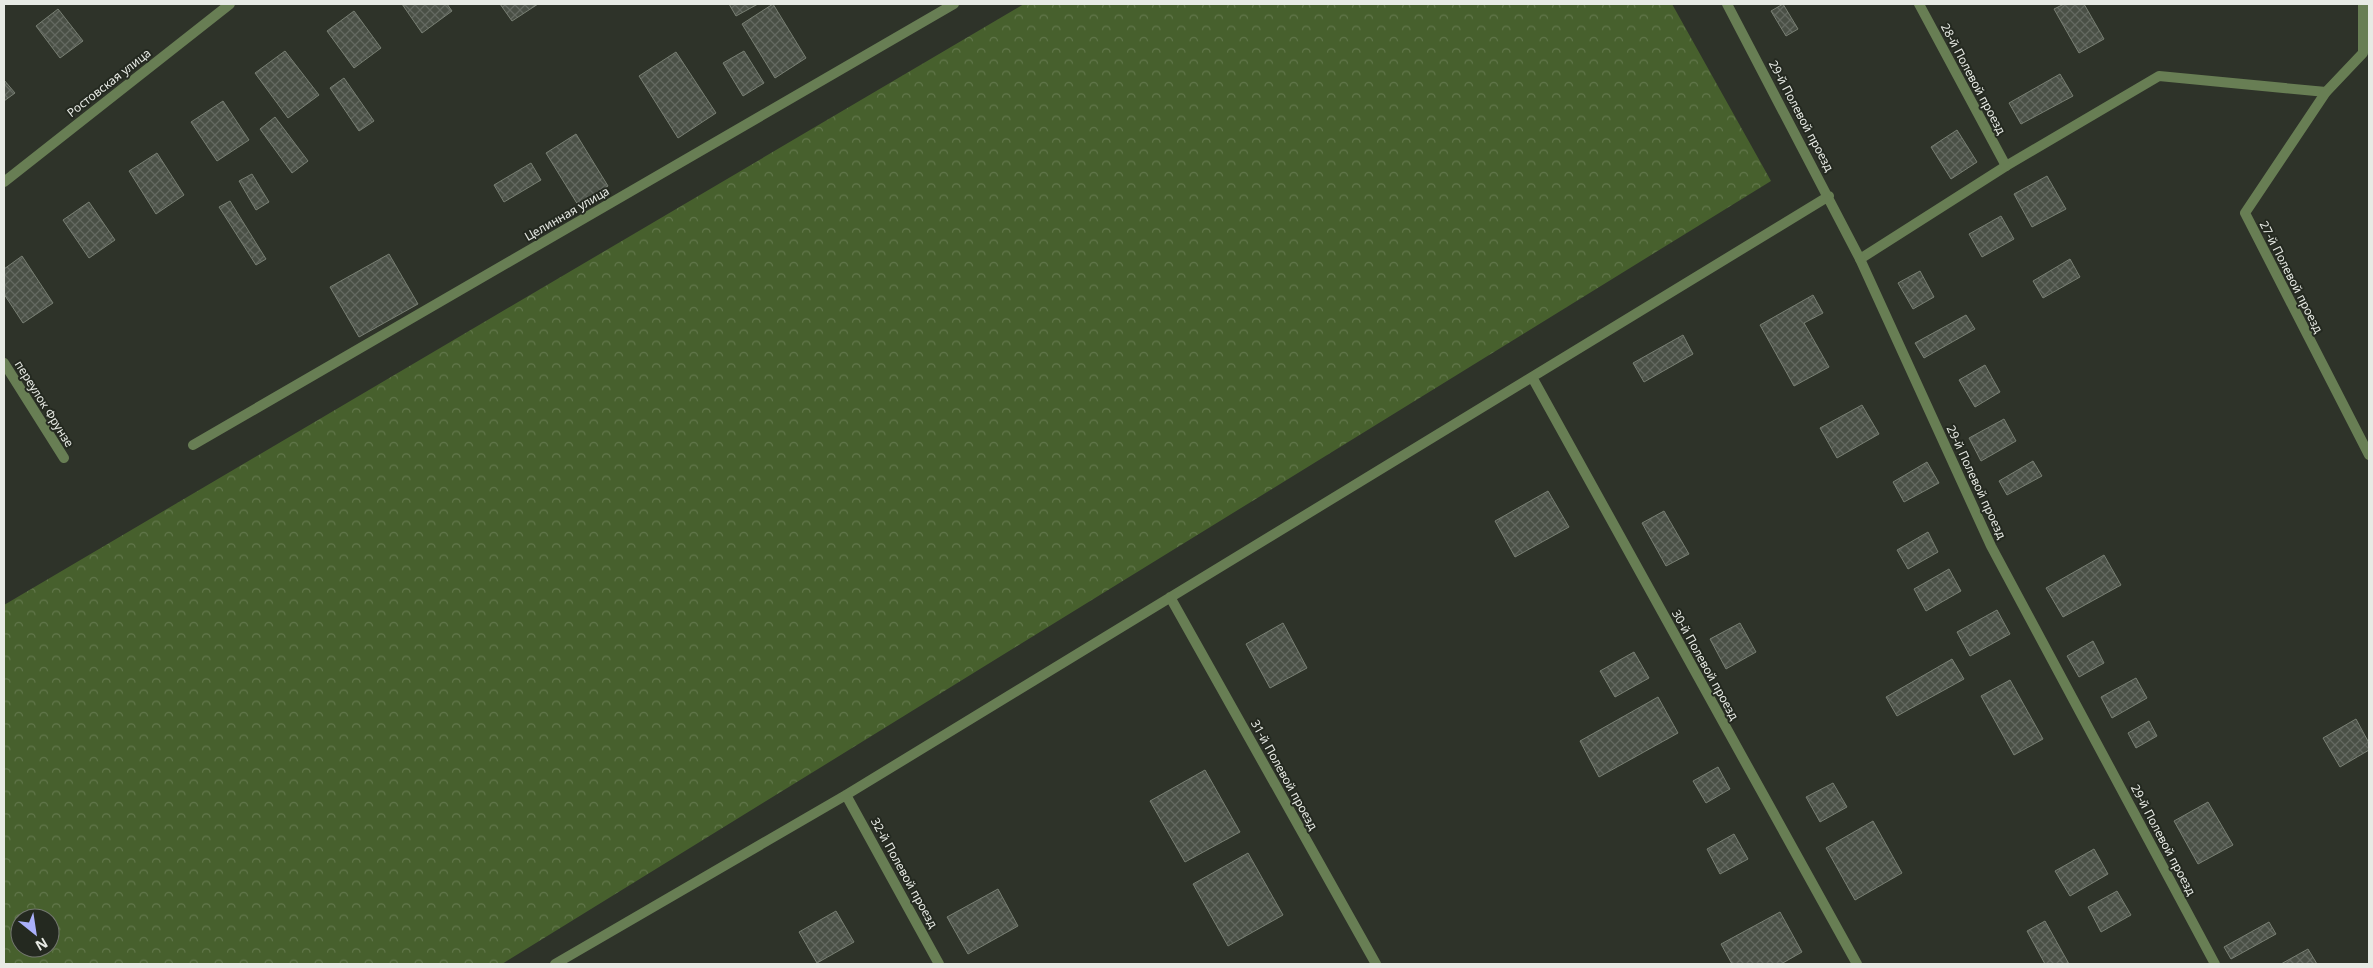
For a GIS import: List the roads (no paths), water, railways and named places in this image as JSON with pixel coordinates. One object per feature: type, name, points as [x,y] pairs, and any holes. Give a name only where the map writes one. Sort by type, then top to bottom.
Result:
[{"type":"street","name":"Ростовская улица","points":[[4,182],[230,4]]},
{"type":"street","name":"Целинная улица","points":[[193,445],[954,4]]},
{"type":"street","name":"29-й Полевой проезд","points":[[1727,4],[1829,196],[1860,259],[1991,546],[2215,964]]},
{"type":"street","name":"28-й Полевой проезд","points":[[1919,4],[2006,166]]},
{"type":"street","points":[[1860,259],[2006,166],[2159,76],[2326,92],[2363,53],[2362,4]]},
{"type":"street","name":"27-й Полевой проезд","points":[[2326,92],[2244,213],[2369,456]]},
{"type":"street","points":[[554,964],[846,795],[1829,196]]},
{"type":"street","name":"переулок Фрунзе","points":[[4,363],[64,458]]},
{"type":"street","name":"30-й Полевой проезд","points":[[1532,377],[1857,964]]},
{"type":"street","name":"31-й Полевой проезд","points":[[1170,597],[1376,964]]},
{"type":"street","name":"32-й Полевой проезд","points":[[846,795],[939,964]]}]
